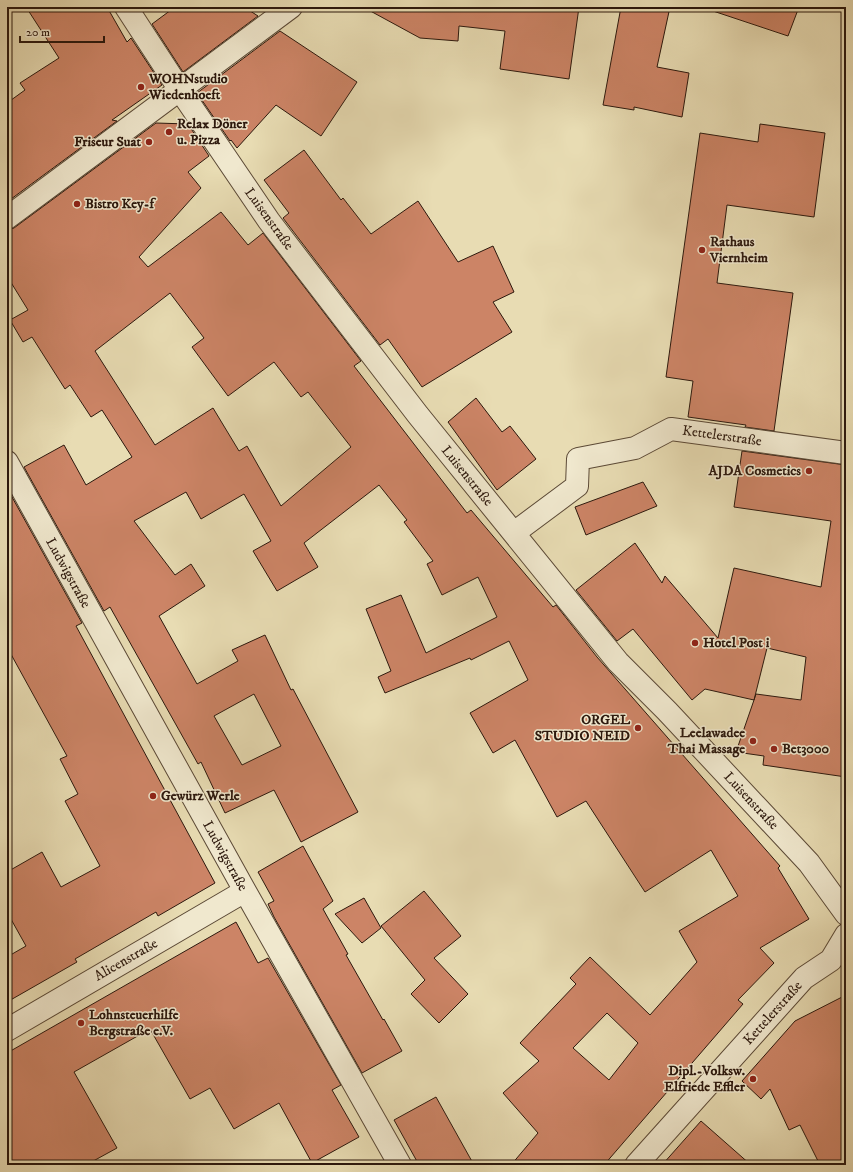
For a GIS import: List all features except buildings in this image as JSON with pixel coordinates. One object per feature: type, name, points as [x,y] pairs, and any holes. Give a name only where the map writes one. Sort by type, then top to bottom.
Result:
[{"type":"street","name":"Luisenstraße","points":[[126,7],[180,90],[269,221],[418,415],[618,662],[667,711],[809,863],[846,914]]},
{"type":"street","points":[[7,218],[291,7]]},
{"type":"street","name":"Kettelerstraße","points":[[514,533],[577,486],[578,459],[635,448],[671,429],[846,453]]},
{"type":"street","name":"Ludwigstraße","points":[[7,462],[244,891],[400,1165]]},
{"type":"street","name":"Alicenstraße","points":[[7,1030],[244,891]]},
{"type":"street","name":"Kettelerstraße","points":[[636,1165],[804,978],[831,960],[846,935]]},
{"type":"place","name":"WOHNstudio Wiedenhoeft","points":[[141,87]]},
{"type":"place","name":"Relax Döner u. Pizza","points":[[169,132]]},
{"type":"place","name":"Friseur Suat","points":[[149,142]]},
{"type":"place","name":"Bistro Key-f","points":[[77,204]]},
{"type":"place","name":"Rathaus Viernheim","points":[[702,250]]},
{"type":"place","name":"AJDA Cosmetics","points":[[809,471]]},
{"type":"place","name":"Hotel Post i","points":[[695,643]]},
{"type":"place","name":"ORGEL STUDIO NEID","points":[[638,728]]},
{"type":"place","name":"Leelawadee Thai Massage","points":[[753,741]]},
{"type":"place","name":"Bet3000","points":[[774,749]]},
{"type":"place","name":"Gewürz Werle","points":[[153,796]]},
{"type":"place","name":"Lohnsteuerhilfe Bergstraße e.V.","points":[[81,1023]]},
{"type":"place","name":"Dipl.-Volksw. Elfriede Effler","points":[[753,1079]]}]
